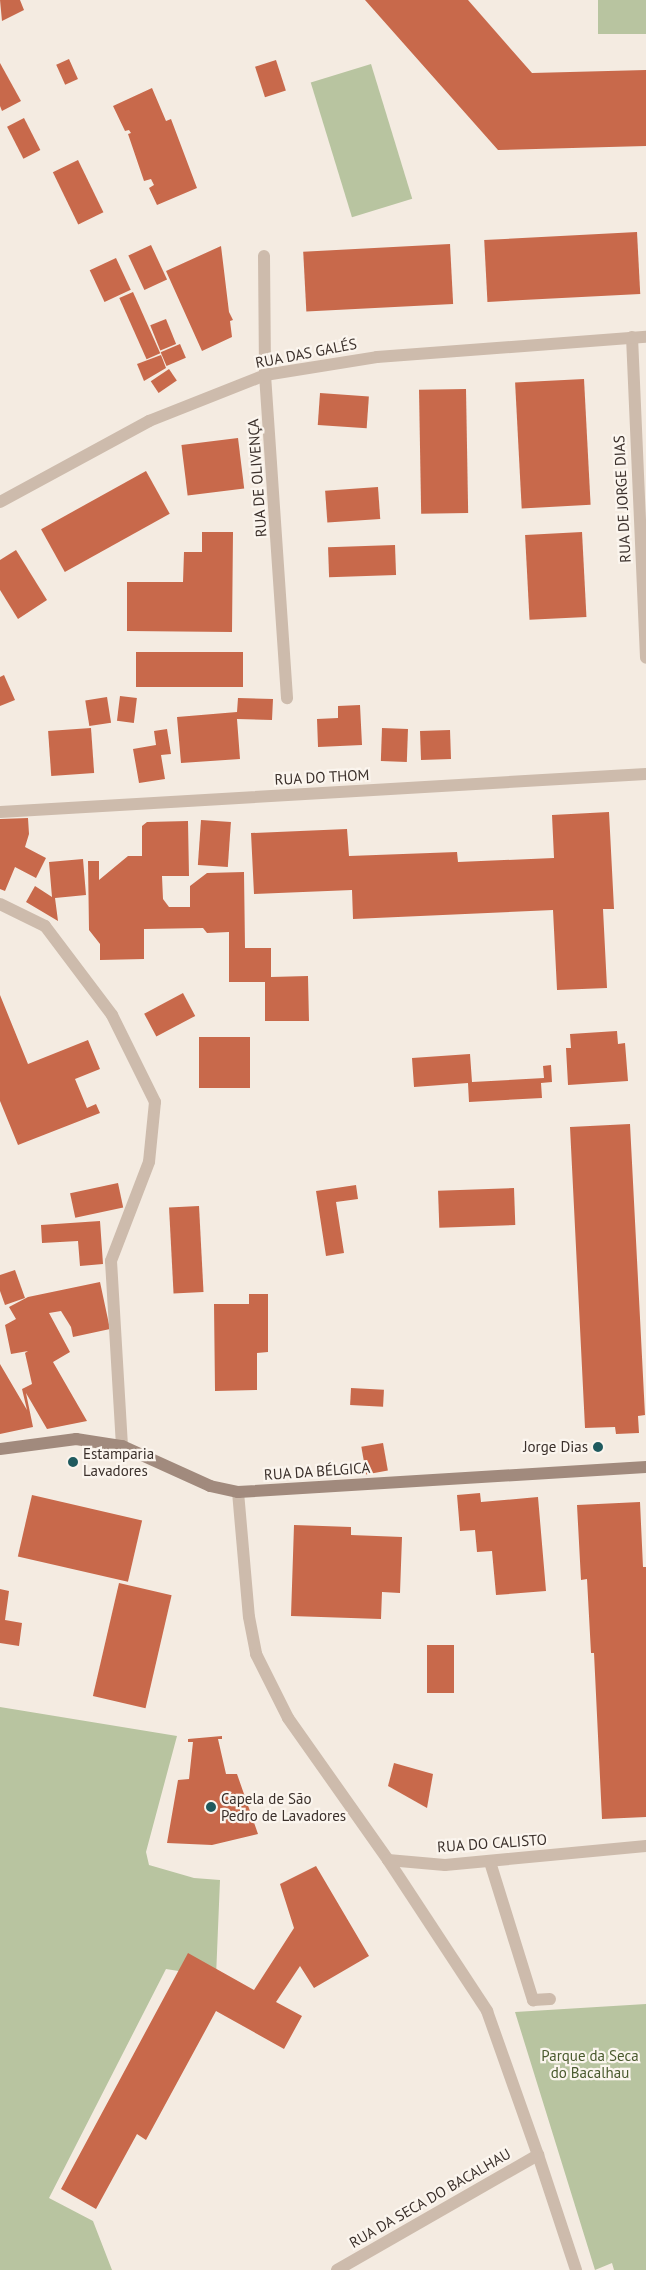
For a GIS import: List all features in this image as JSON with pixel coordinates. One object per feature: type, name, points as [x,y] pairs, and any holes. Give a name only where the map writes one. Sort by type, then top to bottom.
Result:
[{"type":"main road","name":"RUA DA BÉLGICA","points":[[0,1450],[76,1439],[122,1446],[210,1486],[238,1492],[646,1467]]},
{"type":"street","name":"RUA DE OLIVENÇA","points":[[264,256],[266,375],[287,698]]},
{"type":"street","name":"RUA DAS GALÉS","points":[[0,502],[149,421],[266,375],[377,357],[646,337]]},
{"type":"street","name":"RUA DE JORGE DIAS","points":[[632,338],[646,658]]},
{"type":"street","name":"RUA DO THOM","points":[[0,812],[646,774]]},
{"type":"street","points":[[0,904],[45,926],[112,1015],[155,1102],[149,1162],[111,1261],[122,1446]]},
{"type":"street","points":[[238,1492],[248,1617],[256,1654],[288,1718],[388,1860],[487,2011],[576,2270]]},
{"type":"street","name":"RUA DO CALISTO","points":[[388,1860],[445,1864],[490,1862],[646,1846]]},
{"type":"street","points":[[490,1862],[533,2000],[550,1999]]},
{"type":"street","name":"RUA DA SECA DO BACALHAU","points":[[338,2270],[538,2155]]},
{"type":"green space","points":[[598,0],[646,0],[646,34],[598,34]]},
{"type":"green space","points":[[371,64],[412,199],[352,217],[311,82]]},
{"type":"green space","points":[[0,1707],[177,1736],[146,1852],[149,1865],[194,1878],[220,1880],[216,1977],[166,1969],[49,2198],[93,2221],[112,2270],[0,2270]]},
{"type":"green space","name":"Parque da Seca do Bacalhau","points":[[646,2004],[646,2270],[614,2270],[612,2263],[595,2270],[515,2012]]},
{"type":"building","points":[[0,0],[20,0],[24,10],[2,21]]},
{"type":"building","points":[[365,0],[468,0],[532,73],[646,70],[646,146],[498,150]]},
{"type":"building","points":[[69,59],[78,79],[65,85],[56,65]]},
{"type":"building","points":[[276,60],[286,90],[265,97],[255,67]]},
{"type":"building","points":[[0,63],[21,101],[2,111],[0,106]]},
{"type":"building","points":[[152,88],[166,121],[171,119],[197,188],[157,205],[149,188],[154,185],[151,179],[144,181],[128,134],[131,133],[129,130],[125,131],[113,106]]},
{"type":"building","points":[[24,118],[40,150],[23,159],[7,127]]},
{"type":"building","points":[[78,160],[103,212],[78,224],[53,172]]},
{"type":"building","points":[[637,232],[640,294],[487,302],[484,240]]},
{"type":"building","points":[[450,244],[453,304],[306,312],[303,252]]},
{"type":"building","points":[[151,245],[167,279],[144,290],[128,256]]},
{"type":"building","points":[[221,246],[229,312],[233,320],[230,321],[232,337],[202,351],[166,271]]},
{"type":"building","points":[[116,258],[131,290],[105,302],[90,270]]},
{"type":"building","points":[[133,292],[160,353],[147,359],[119,298]]},
{"type":"building","points":[[166,319],[176,344],[160,350],[150,325]]},
{"type":"building","points":[[180,344],[186,358],[167,366],[161,352]]},
{"type":"building","points":[[161,355],[166,368],[144,381],[137,364]]},
{"type":"building","points":[[169,369],[177,381],[159,393],[151,381]]},
{"type":"building","points":[[584,379],[591,505],[522,508],[515,383]]},
{"type":"building","points":[[466,389],[468,513],[421,514],[419,390]]},
{"type":"building","points":[[320,393],[369,396],[367,428],[318,425]]},
{"type":"building","points":[[238,438],[244,489],[188,496],[181,445]]},
{"type":"building","points":[[146,471],[170,514],[65,572],[41,529]]},
{"type":"building","points":[[378,487],[380,519],[327,523],[325,491]]},
{"type":"building","points":[[202,532],[233,532],[232,632],[127,631],[127,582],[183,582],[184,552],[202,552]]},
{"type":"building","points":[[582,532],[586,617],[530,620],[525,535]]},
{"type":"building","points":[[395,545],[396,575],[329,577],[328,547]]},
{"type":"building","points":[[16,550],[47,600],[18,619],[0,590],[0,560]]},
{"type":"building","points":[[136,652],[243,652],[243,687],[136,687]]},
{"type":"building","points":[[4,675],[15,700],[0,706],[0,677]]},
{"type":"building","points":[[120,696],[137,698],[134,723],[117,721]]},
{"type":"building","points":[[107,697],[111,723],[89,726],[85,700]]},
{"type":"building","points":[[238,698],[273,699],[272,720],[237,719],[240,759],[181,763],[177,717],[237,712]]},
{"type":"building","points":[[360,705],[362,745],[318,747],[317,719],[338,718],[338,706]]},
{"type":"building","points":[[91,728],[94,773],[51,776],[48,731]]},
{"type":"building","points":[[382,728],[408,729],[407,762],[381,761]]},
{"type":"building","points":[[167,729],[171,754],[161,755],[165,779],[139,783],[133,749],[156,745],[154,731]]},
{"type":"building","points":[[450,730],[451,759],[421,760],[420,731]]},
{"type":"building","points":[[609,812],[614,909],[603,909],[607,988],[557,990],[553,910],[353,919],[352,890],[254,894],[251,833],[347,829],[349,856],[457,852],[458,862],[554,858],[552,815]]},
{"type":"building","points":[[28,818],[29,834],[25,847],[46,858],[36,878],[15,867],[5,891],[0,889],[0,819]]},
{"type":"building","points":[[201,820],[231,822],[228,867],[198,865]]},
{"type":"building","points":[[188,821],[189,876],[162,876],[163,899],[169,907],[190,907],[190,886],[207,873],[244,872],[245,948],[271,948],[271,977],[308,976],[309,1021],[265,1021],[265,982],[229,982],[229,932],[207,933],[203,928],[144,929],[144,959],[100,960],[100,944],[89,930],[88,861],[99,861],[99,880],[128,856],[142,856],[142,826],[147,822]]},
{"type":"building","points":[[83,859],[86,895],[55,898],[58,921],[26,902],[35,886],[52,897],[49,862]]},
{"type":"building","points":[[183,993],[195,1016],[156,1037],[144,1014]]},
{"type":"building","points":[[0,995],[28,1064],[88,1040],[100,1069],[75,1079],[87,1108],[96,1104],[100,1113],[18,1145],[0,1101]]},
{"type":"building","points":[[617,1031],[618,1044],[625,1043],[628,1081],[568,1085],[566,1048],[571,1048],[570,1034]]},
{"type":"building","points":[[199,1037],[250,1037],[250,1088],[199,1088]]},
{"type":"building","points":[[470,1054],[472,1082],[544,1078],[543,1066],[551,1065],[552,1082],[541,1083],[542,1098],[469,1102],[468,1083],[414,1087],[412,1058]]},
{"type":"building","points":[[630,1124],[645,1415],[638,1416],[639,1433],[616,1434],[615,1427],[585,1428],[570,1127]]},
{"type":"building","points":[[118,1183],[123,1207],[75,1218],[70,1193]]},
{"type":"building","points":[[356,1185],[358,1199],[336,1202],[344,1253],[326,1256],[316,1191]]},
{"type":"building","points":[[514,1188],[515,1225],[439,1228],[438,1191]]},
{"type":"building","points":[[199,1206],[204,1292],[174,1293],[169,1208]]},
{"type":"building","points":[[100,1221],[103,1264],[80,1266],[78,1241],[42,1243],[41,1225]]},
{"type":"building","points":[[15,1270],[25,1298],[5,1305],[0,1291],[0,1275]]},
{"type":"building","points":[[100,1282],[110,1329],[73,1337],[71,1327],[61,1311],[49,1313],[70,1352],[53,1362],[87,1421],[47,1429],[26,1393],[33,1427],[0,1434],[0,1364],[27,1410],[22,1389],[32,1384],[25,1353],[28,1351],[11,1354],[5,1325],[16,1319],[9,1307],[28,1297]]},
{"type":"building","points":[[249,1294],[268,1294],[268,1352],[257,1353],[257,1390],[215,1391],[214,1304],[249,1304]]},
{"type":"building","points":[[351,1388],[384,1390],[383,1407],[350,1405]]},
{"type":"building","points":[[383,1443],[388,1471],[366,1474],[361,1447]]},
{"type":"building","points":[[480,1493],[481,1502],[538,1497],[546,1591],[496,1595],[492,1551],[477,1552],[475,1530],[460,1531],[457,1495]]},
{"type":"building","points":[[32,1495],[142,1520],[128,1582],[18,1556]]},
{"type":"building","points":[[640,1502],[643,1567],[646,1567],[646,1817],[602,1819],[594,1653],[591,1653],[587,1579],[581,1580],[577,1505]]},
{"type":"building","points":[[294,1525],[351,1527],[351,1535],[402,1537],[400,1593],[382,1592],[381,1619],[291,1616]]},
{"type":"building","points":[[119,1583],[172,1595],[146,1708],[93,1696]]},
{"type":"building","points":[[0,1589],[9,1591],[5,1620],[22,1623],[19,1646],[0,1643]]},
{"type":"building","points":[[427,1645],[454,1645],[454,1693],[427,1693]]},
{"type":"building","name":"Capela de São Pedro de Lavadores","points":[[222,1736],[222,1739],[218,1739],[226,1774],[237,1774],[258,1834],[212,1845],[167,1843],[178,1780],[189,1779],[193,1742],[188,1742],[188,1739]]},
{"type":"building","points":[[394,1763],[433,1774],[427,1808],[388,1786]]},
{"type":"building","points":[[316,1866],[369,1956],[314,1988],[300,1966],[276,2002],[302,2016],[284,2049],[216,2011],[146,2140],[137,2134],[96,2209],[61,2189],[188,1953],[254,1990],[294,1928],[280,1884]]},
{"type":"place","name":"Jorge Dias","points":[[598,1447]]},
{"type":"place","name":"Estamparia Lavadores","points":[[73,1462]]},
{"type":"place","name":"Capela de São Pedro de Lavadores","points":[[211,1807]]}]
